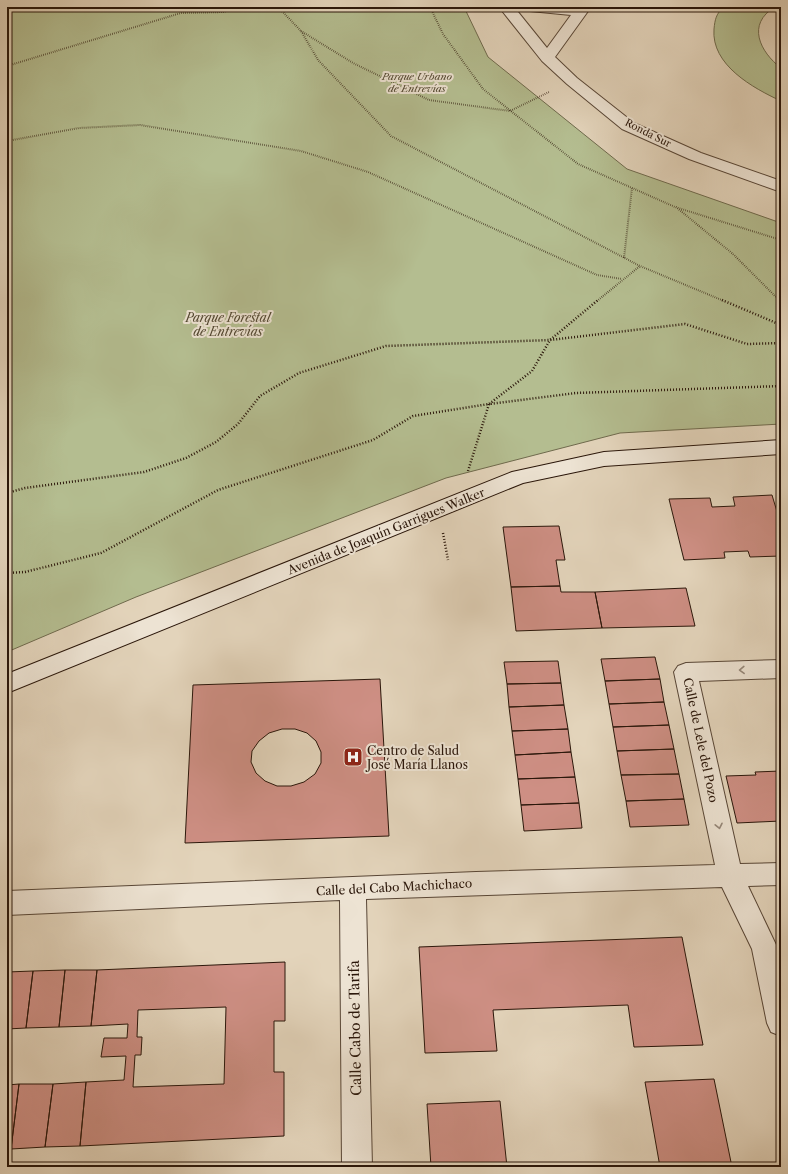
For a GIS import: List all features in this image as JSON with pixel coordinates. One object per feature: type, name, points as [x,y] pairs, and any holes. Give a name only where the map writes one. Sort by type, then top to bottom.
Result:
[{"type":"street","name":"Ronda Sur","points":[[506,7],[547,58],[572,81],[628,126],[695,156],[781,188]]},
{"type":"street","points":[[530,7],[582,9]]},
{"type":"street","points":[[547,58],[582,9]]},
{"type":"street","name":"Avenida de Joaquín Garrigues Walker","points":[[7,684],[519,477],[604,459],[781,447]]},
{"type":"street","name":"Calle de Lele del Pozo","points":[[730,876],[686,672],[781,669]]},
{"type":"street","name":"Calle del Cabo Machichaco","points":[[7,903],[476,883],[781,874]]},
{"type":"street","points":[[730,876],[765,949],[781,1023]]},
{"type":"street","name":"Calle Cabo de Tarifa","points":[[353,889],[357,1167]]},
{"type":"path","points":[[7,66],[166,16],[181,13],[224,12],[234,7]]},
{"type":"path","points":[[278,7],[300,31],[318,60],[391,136],[640,266],[781,325]]},
{"type":"path","points":[[430,7],[443,34],[483,89],[578,164],[675,206],[781,240]]},
{"type":"path","points":[[300,31],[353,63],[429,100],[510,111],[572,81]]},
{"type":"path","points":[[7,141],[79,128],[140,125],[301,151],[368,172],[597,275],[622,279]]},
{"type":"path","points":[[624,258],[632,188]]},
{"type":"path","points":[[675,206],[733,254],[781,302]]},
{"type":"path","points":[[467,473],[489,404],[532,371],[550,340],[622,279],[640,266]]},
{"type":"path","points":[[7,493],[25,488],[144,472],[186,458],[216,442],[238,424],[260,396],[299,373],[386,346],[550,340],[685,324],[747,344],[781,343]]},
{"type":"path","points":[[7,573],[25,572],[101,553],[218,490],[304,460],[373,440],[413,416],[489,404],[576,393],[781,386]]},
{"type":"green space","name":"Parque Forestal de Entrevías","points":[[7,7],[464,7],[488,57],[627,169],[781,223],[781,424],[620,433],[446,478],[136,597],[7,652]]},
{"type":"green space","points":[[723,7],[775,7],[766,14],[761,21],[759,38],[767,54],[781,68],[781,101],[758,89],[736,74],[719,54],[715,42],[714,29],[716,17]]},
{"type":"building","points":[[772,495],[781,525],[781,556],[750,557],[748,551],[724,552],[725,558],[684,560],[669,499],[710,498],[712,507],[735,506],[733,497]]},
{"type":"building","points":[[559,526],[565,560],[556,560],[560,586],[511,587],[503,527]]},
{"type":"building","points":[[560,586],[561,592],[595,592],[602,628],[516,631],[511,587]]},
{"type":"building","points":[[686,588],[695,626],[602,628],[595,592]]},
{"type":"building","points":[[655,657],[660,679],[605,681],[601,659]]},
{"type":"building","points":[[558,661],[561,683],[507,684],[504,662]]},
{"type":"building","name":"Centro de Salud José María Llanos","points":[[380,679],[389,836],[185,843],[193,685]],"holes":[[[282,729],[295,729],[307,733],[316,741],[321,752],[321,763],[315,774],[304,782],[291,786],[277,786],[265,781],[256,773],[251,762],[252,751],[259,741],[269,733]]]},
{"type":"building","points":[[660,679],[664,702],[609,704],[605,681]]},
{"type":"building","points":[[561,683],[564,705],[509,707],[507,684]]},
{"type":"building","points":[[664,702],[669,725],[613,727],[609,704]]},
{"type":"building","points":[[564,705],[568,729],[512,731],[509,707]]},
{"type":"building","points":[[669,725],[674,749],[617,751],[613,727]]},
{"type":"building","points":[[568,729],[571,752],[515,755],[512,731]]},
{"type":"building","points":[[674,749],[679,774],[621,775],[617,751]]},
{"type":"building","points":[[571,752],[575,777],[518,779],[515,755]]},
{"type":"building","points":[[781,771],[781,821],[737,823],[726,776],[756,775],[755,772]]},
{"type":"building","points":[[679,774],[684,799],[626,801],[621,775]]},
{"type":"building","points":[[575,777],[579,803],[521,805],[518,779]]},
{"type":"building","points":[[684,799],[689,825],[630,827],[626,801]]},
{"type":"building","points":[[579,803],[582,828],[524,831],[521,805]]},
{"type":"building","points":[[682,937],[703,1045],[634,1047],[628,1005],[493,1010],[497,1051],[425,1053],[419,947]]},
{"type":"building","points":[[285,962],[285,1021],[274,1021],[274,1072],[284,1072],[284,1136],[80,1146],[86,1082],[124,1080],[126,1056],[101,1057],[104,1038],[127,1038],[128,1024],[91,1026],[97,970]],"holes":[[[226,1007],[224,1084],[133,1087],[135,1055],[141,1055],[142,1037],[137,1037],[138,1010]]]},
{"type":"building","points":[[65,970],[97,970],[91,1026],[59,1027]]},
{"type":"building","points":[[65,970],[59,1027],[26,1028],[33,971]]},
{"type":"building","points":[[33,971],[26,1028],[7,1029],[7,972]]},
{"type":"building","points":[[714,1079],[732,1167],[660,1167],[645,1082]]},
{"type":"building","points":[[86,1082],[80,1146],[45,1147],[53,1084]]},
{"type":"building","points":[[19,1084],[53,1084],[45,1147],[11,1149]]},
{"type":"building","points":[[19,1084],[11,1149],[7,1149],[7,1085]]},
{"type":"building","points":[[500,1101],[507,1167],[431,1167],[427,1104]]},
{"type":"place","name":"Centro de Salud José María Llanos","points":[[353,757]]},
{"type":"park label","name":"Parque Urbano de Entrevías","points":[[417,82]]}]
